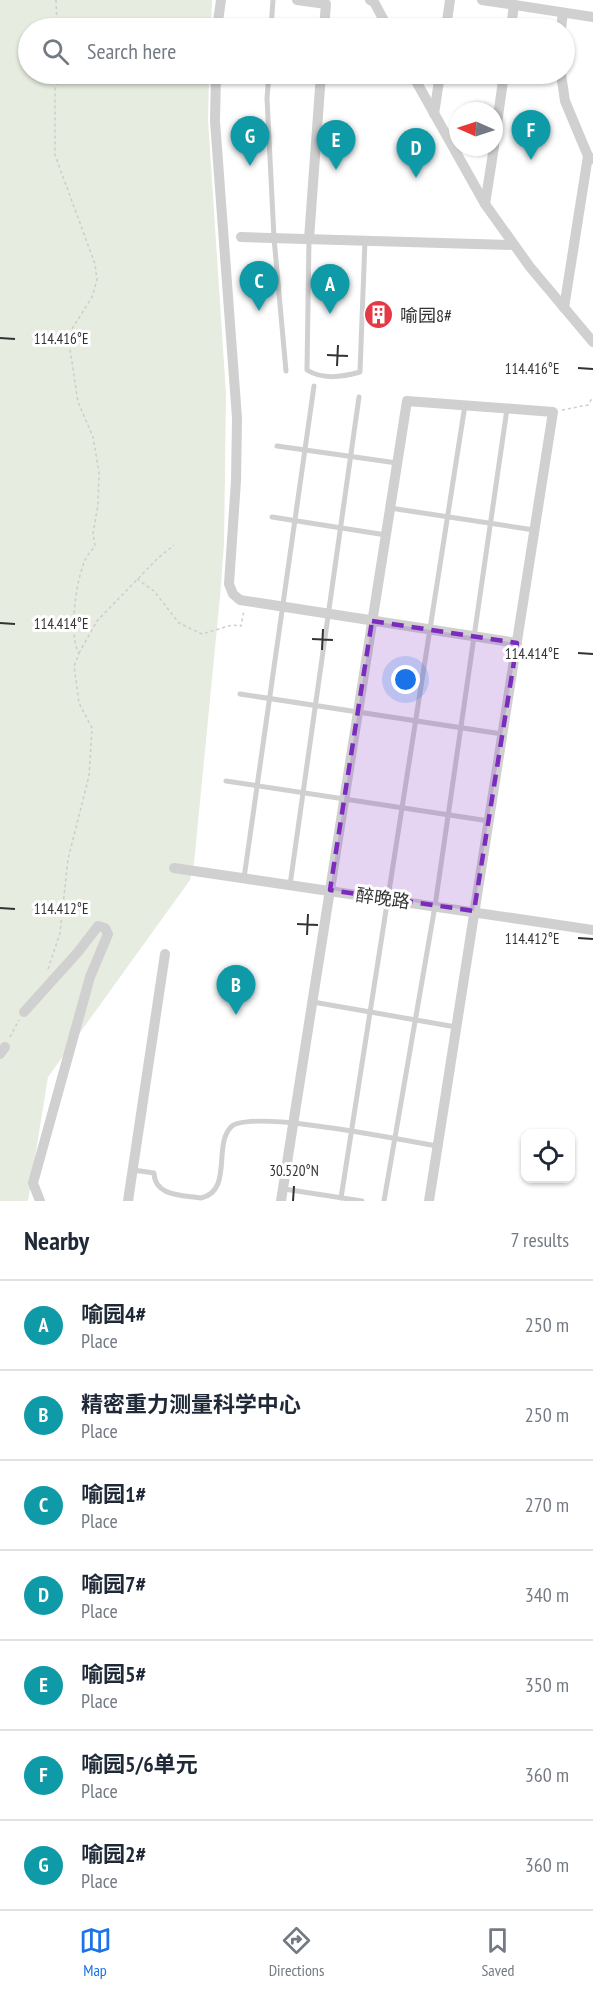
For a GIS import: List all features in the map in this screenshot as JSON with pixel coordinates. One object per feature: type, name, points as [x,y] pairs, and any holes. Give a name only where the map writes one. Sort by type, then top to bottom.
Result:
[{"type":"street","points":[[218,18],[221,0]]},
{"type":"street","points":[[297,0],[326,4],[325,18]]},
{"type":"street","points":[[447,18],[450,0]]},
{"type":"street","points":[[482,0],[593,17]]},
{"type":"street","points":[[373,1],[382,18]]},
{"type":"street","points":[[512,18],[514,5]]},
{"type":"street","points":[[562,18],[563,13]]},
{"type":"street","points":[[216,84],[215,121],[237,418],[236,481],[229,584],[233,594],[240,600],[517,643]]},
{"type":"street","points":[[309,239],[320,84]]},
{"type":"street","points":[[418,84],[485,204],[514,245],[593,342]]},
{"type":"street","points":[[434,114],[438,84]]},
{"type":"street","points":[[500,102],[503,84]]},
{"type":"street","points":[[562,84],[565,101],[591,158],[564,308]]},
{"type":"street","points":[[485,204],[492,156]]},
{"type":"street","points":[[241,237],[514,245]]},
{"type":"street","points":[[281,1201],[407,401],[552,412],[429,1201]]},
{"type":"street","name":"醉晚路","points":[[174,868],[593,930]]},
{"type":"street","points":[[24,1012],[78,952],[93,930],[98,926],[105,928],[108,934],[90,977],[33,1183],[40,1201]]},
{"type":"street","points":[[128,1201],[165,954]]},
{"type":"lane","points":[[272,18],[273,0]]},
{"type":"lane","points":[[268,84],[274,238],[286,371]]},
{"type":"lane","points":[[309,239],[306,370],[316,376],[344,377],[360,372],[365,240]]},
{"type":"lane","points":[[244,878],[314,386]]},
{"type":"lane","points":[[290,885],[359,397]]},
{"type":"lane","points":[[341,1198],[465,405]]},
{"type":"lane","points":[[384,1201],[435,906],[507,409]]},
{"type":"lane","points":[[277,446],[397,463]]},
{"type":"lane","points":[[390,508],[534,530]]},
{"type":"lane","points":[[272,517],[386,535]]},
{"type":"lane","points":[[240,694],[502,734]]},
{"type":"lane","points":[[226,781],[489,821]]},
{"type":"lane","points":[[313,1002],[456,1027]]},
{"type":"lane","points":[[133,1170],[154,1173],[157,1185],[166,1192],[201,1198],[206,1196],[212,1193],[218,1184],[225,1138],[230,1127],[235,1123],[247,1121],[294,1122],[438,1146]]},
{"type":"lane","points":[[283,1189],[362,1201]]},
{"type":"path","points":[[56,0],[57,18]]},
{"type":"path","points":[[57,84],[55,90],[56,155],[95,264],[97,280],[92,297],[72,329],[70,349],[78,402],[93,437],[99,472],[98,504],[93,534],[95,546],[86,558],[76,594],[74,624],[76,648],[79,654]]},
{"type":"path","points":[[552,412],[588,405],[593,397]]},
{"type":"path","points":[[47,973],[60,933],[68,859],[89,776],[92,728],[79,703],[74,666],[98,621],[137,579],[174,545]]},
{"type":"path","points":[[137,579],[154,591],[179,622],[202,634],[232,625],[241,626],[246,601]]},
{"type":"path","points":[[3,1051],[24,1012]]},
{"type":"highlighted area","points":[[372,621],[517,643],[474,911],[330,890]]},
{"type":"shaded area","points":[[0,0],[212,0],[211,18],[18,18],[18,84],[209,84],[208,120],[226,394],[224,544],[194,863],[190,880],[48,1077],[28,1201],[0,1201]]},
{"type":"place","name":"喻园5/6单元","points":[[531,160]]},
{"type":"place","name":"喻园2#","points":[[250,166]]},
{"type":"place","name":"喻园5#","points":[[336,170]]},
{"type":"place","name":"喻园7#","points":[[416,178]]},
{"type":"place","name":"喻园1#","points":[[259,311]]},
{"type":"place","name":"喻园4#","points":[[330,314]]},
{"type":"place","name":"喻园8#","points":[[379,315]]},
{"type":"place","name":"精密重力测量科学中心","points":[[236,1015]]}]
